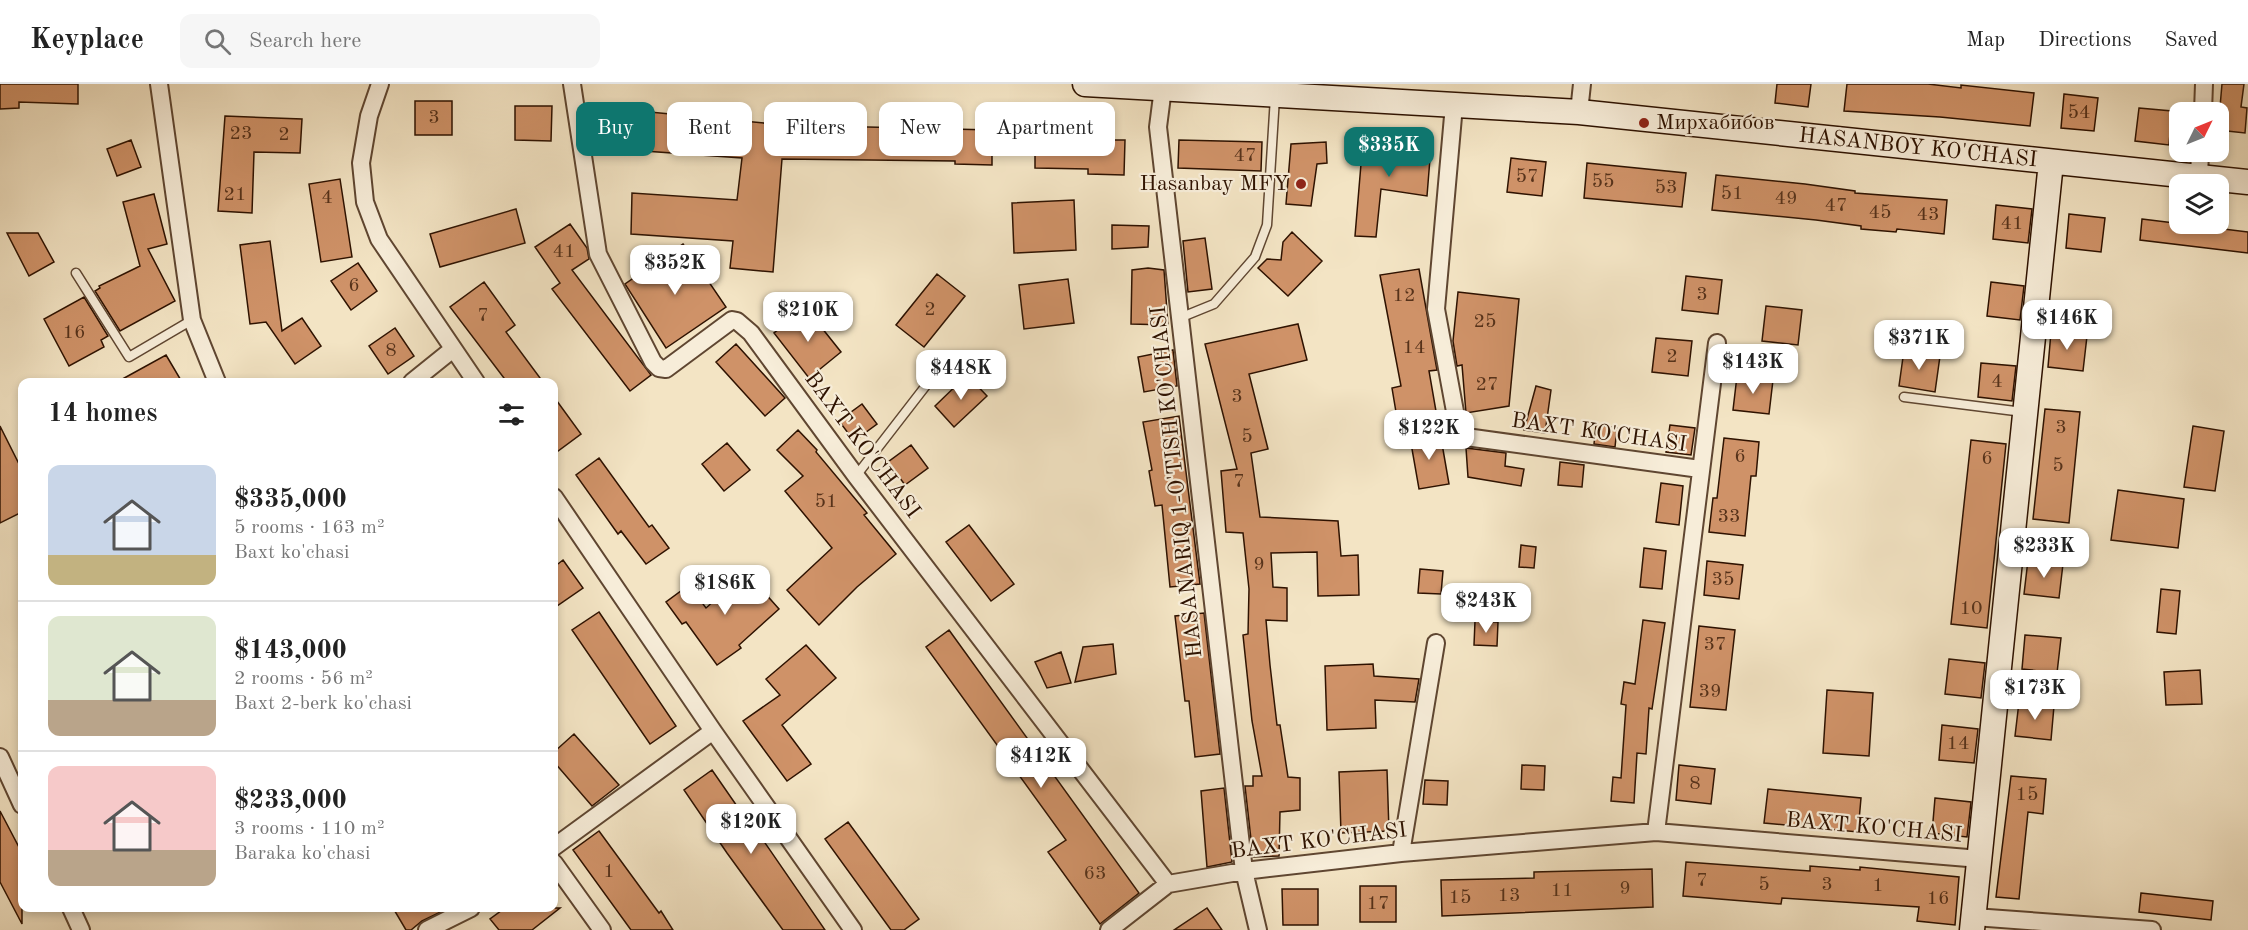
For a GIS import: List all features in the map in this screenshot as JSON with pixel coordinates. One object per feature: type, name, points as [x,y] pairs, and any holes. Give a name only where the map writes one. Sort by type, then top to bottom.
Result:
[{"type":"street","points":[[159,84],[192,320],[215,378]]},
{"type":"street","points":[[380,84],[369,116],[361,164],[365,202],[379,239],[473,378]]},
{"type":"street","name":"BAXT KO'CHASI","points":[[572,84],[598,254],[653,362],[659,368],[666,369],[732,320],[737,321],[752,333],[856,476],[1168,884]]},
{"type":"street","name":"HASANBOY KO'CHASI","points":[[1085,84],[1579,112],[2169,174]]},
{"type":"street","points":[[1579,112],[1582,84]]},
{"type":"street","points":[[2203,102],[2204,84]]},
{"type":"street","name":"HASANARIQ 1-O'TISH KO'CHASI","points":[[1163,88],[1158,127],[1182,317],[1244,871],[1258,930]]},
{"type":"street","name":"BAXT KO'CHASI","points":[[1455,105],[1436,309],[1459,433],[1466,437],[1700,469],[1656,832]]},
{"type":"street","points":[[2051,162],[1973,923],[2152,930]]},
{"type":"street","name":"HASANBOY KO'CHASI","points":[[2229,180],[2248,182]]},
{"type":"street","points":[[1700,469],[1717,343]]},
{"type":"street","points":[[417,378],[453,349]]},
{"type":"street","points":[[558,503],[713,731],[853,930]]},
{"type":"street","points":[[1401,853],[1436,643]]},
{"type":"street","points":[[558,845],[713,731]]},
{"type":"street","points":[[0,757],[18,796]]},
{"type":"street","name":"BAXT KO'CHASI","points":[[1109,930],[1168,884],[1244,871],[1401,853],[1656,832],[1980,860]]},
{"type":"street","points":[[558,868],[602,930]]},
{"type":"street","points":[[73,912],[81,930]]},
{"type":"street","points":[[427,930],[463,912]]},
{"type":"lane","points":[[1182,317],[1215,304],[1255,257],[1267,225],[1275,94]]},
{"type":"lane","points":[[76,273],[129,357],[192,320]]},
{"type":"lane","points":[[856,476],[930,380]]},
{"type":"lane","points":[[1904,397],[2025,412]]},
{"type":"building","points":[[0,84],[78,84],[78,104],[19,102],[19,108],[0,109]]},
{"type":"building","points":[[1777,84],[1811,84],[1808,107],[1775,103]]},
{"type":"building","points":[[1847,84],[1928,84],[1961,88],[1961,85],[2034,93],[2030,126],[1844,111]]},
{"type":"building","points":[[2222,84],[2244,84],[2241,107],[2247,108],[2245,133],[2229,131],[2229,102],[2220,102]]},
{"type":"building","points":[[2064,94],[2098,98],[2094,131],[2061,128]]},
{"type":"building","points":[[415,101],[452,101],[452,135],[415,135]]},
{"type":"building","points":[[515,106],[552,106],[551,141],[515,140]]},
{"type":"building","points":[[2139,108],[2169,111],[2169,145],[2135,141]]},
{"type":"building","points":[[655,113],[667,114],[667,153],[655,152]]},
{"type":"building","points":[[225,116],[302,119],[300,153],[254,152],[252,213],[218,211]]},
{"type":"building","points":[[752,122],[764,123],[764,156],[867,156],[867,127],[879,127],[879,156],[963,156],[963,129],[975,130],[975,156],[992,156],[992,165],[955,164],[955,161],[782,159],[773,272],[730,268],[733,241],[631,234],[632,193],[737,200],[742,158],[714,156],[752,156]]},
{"type":"building","points":[[131,140],[141,167],[117,176],[107,149]]},
{"type":"building","points":[[1115,140],[1125,140],[1124,175],[1088,174],[1088,169],[1035,168],[1035,156],[1115,156]]},
{"type":"building","points":[[1179,140],[1262,142],[1261,171],[1178,168]]},
{"type":"building","points":[[1363,140],[1431,146],[1427,196],[1381,189],[1376,237],[1355,236]]},
{"type":"building","name":"Hasanbay MFY","points":[[1326,142],[1327,163],[1317,164],[1311,206],[1286,204],[1291,144]]},
{"type":"building","points":[[1511,158],[1546,162],[1542,196],[1507,192]]},
{"type":"building","points":[[1587,163],[1686,173],[1682,207],[1584,198]]},
{"type":"building","points":[[1716,175],[1805,184],[1855,191],[1855,193],[1947,200],[1944,234],[1897,229],[1896,232],[1861,229],[1861,226],[1816,220],[1712,210]]},
{"type":"building","points":[[340,179],[352,257],[321,262],[309,184]]},
{"type":"building","points":[[154,194],[167,244],[148,249],[175,301],[120,331],[95,291],[100,288],[99,286],[140,266],[123,202]]},
{"type":"building","points":[[1074,200],[1076,250],[1014,253],[1012,203]]},
{"type":"building","points":[[1996,205],[2032,209],[2028,243],[1993,239]]},
{"type":"building","points":[[516,209],[525,243],[440,267],[430,234]]},
{"type":"building","points":[[2069,214],[2105,218],[2101,252],[2066,248]]},
{"type":"building","points":[[2142,219],[2169,222],[2169,234],[2229,234],[2229,230],[2248,232],[2248,253],[2140,240]]},
{"type":"building","points":[[570,224],[587,248],[589,259],[572,270],[651,375],[630,391],[552,289],[560,283],[535,247]]},
{"type":"building","points":[[1112,225],[1149,226],[1148,247],[1112,249]]},
{"type":"building","points":[[1292,232],[1322,261],[1288,296],[1258,268],[1267,259],[1281,260],[1283,242]]},
{"type":"building","points":[[7,233],[38,233],[54,262],[29,276]]},
{"type":"building","points":[[1205,238],[1212,289],[1188,292],[1183,241]]},
{"type":"building","points":[[270,241],[282,331],[302,318],[321,346],[295,364],[266,322],[250,324],[240,245]]},
{"type":"building","points":[[683,244],[726,307],[666,348],[625,284]]},
{"type":"building","points":[[358,263],[377,291],[351,310],[331,281]]},
{"type":"building","points":[[1148,268],[1164,270],[1168,325],[1131,324],[1132,270]]},
{"type":"building","points":[[1419,269],[1437,370],[1429,371],[1437,417],[1398,424],[1392,388],[1401,386],[1380,275]]},
{"type":"building","points":[[937,274],[965,296],[924,347],[896,325]]},
{"type":"building","points":[[1686,276],[1722,280],[1718,314],[1682,310]]},
{"type":"building","points":[[1068,279],[1074,323],[1024,329],[1019,285]]},
{"type":"building","points":[[484,282],[515,325],[506,332],[540,378],[504,378],[450,307]]},
{"type":"building","points":[[1991,282],[2024,286],[2020,320],[1987,316]]},
{"type":"building","points":[[1458,292],[1519,299],[1509,406],[1466,413],[1462,365],[1457,366],[1453,341]]},
{"type":"building","points":[[84,297],[108,336],[101,340],[104,347],[69,366],[44,319]]},
{"type":"building","points":[[1766,306],[1802,310],[1798,345],[1762,341]]},
{"type":"building","points":[[806,308],[841,352],[809,378],[774,333]]},
{"type":"building","points":[[1298,324],[1307,360],[1249,374],[1268,449],[1251,453],[1260,517],[1338,521],[1341,556],[1358,555],[1359,595],[1318,596],[1317,552],[1271,553],[1273,587],[1287,588],[1287,621],[1266,620],[1270,665],[1277,725],[1280,725],[1288,777],[1300,778],[1300,810],[1280,812],[1279,856],[1253,857],[1245,786],[1253,786],[1253,776],[1262,776],[1252,721],[1243,635],[1248,634],[1249,589],[1243,533],[1226,532],[1221,471],[1237,469],[1205,344]]},
{"type":"building","points":[[395,328],[414,356],[388,374],[369,346]]},
{"type":"building","points":[[2051,332],[2087,336],[2083,371],[2048,367]]},
{"type":"building","points":[[1656,338],[1692,341],[1688,376],[1652,372]]},
{"type":"building","points":[[736,344],[785,398],[765,416],[716,362]]},
{"type":"building","points":[[1173,350],[1177,386],[1144,392],[1138,357]]},
{"type":"building","points":[[1904,350],[1940,356],[1935,392],[1899,386]]},
{"type":"building","points":[[166,355],[180,378],[124,378]]},
{"type":"building","points":[[1981,363],[2016,366],[2012,401],[1978,397]]},
{"type":"building","points":[[967,375],[987,396],[954,427],[935,406]]},
{"type":"building","points":[[1737,376],[1773,380],[1769,414],[1733,410]]},
{"type":"building","points":[[1536,386],[1551,390],[1545,433],[1524,430]]},
{"type":"building","points":[[558,402],[581,434],[558,451]]},
{"type":"building","points":[[862,404],[877,424],[854,441],[839,421]]},
{"type":"building","points":[[2045,409],[2080,412],[2069,523],[2033,519]]},
{"type":"building","points":[[1179,416],[1200,584],[1170,587],[1162,505],[1155,506],[1149,471],[1152,470],[1143,422]]},
{"type":"building","points":[[1596,425],[1617,428],[1615,447],[1594,444]]},
{"type":"building","points":[[1670,425],[1695,428],[1691,455],[1666,452]]},
{"type":"building","points":[[0,426],[18,462],[18,514],[0,523]]},
{"type":"building","points":[[2193,426],[2224,431],[2215,491],[2184,487]]},
{"type":"building","points":[[798,430],[817,450],[816,452],[867,513],[864,515],[896,554],[857,587],[819,625],[787,590],[832,548],[785,491],[803,476],[777,450]]},
{"type":"building","points":[[1409,432],[1441,438],[1449,484],[1419,489]]},
{"type":"building","points":[[1724,438],[1759,442],[1756,476],[1751,476],[1745,536],[1709,532],[1713,498],[1717,498]]},
{"type":"building","points":[[1971,440],[2006,444],[1987,628],[1951,624]]},
{"type":"building","points":[[727,443],[750,470],[724,491],[702,464]]},
{"type":"building","points":[[911,445],[928,468],[905,485],[888,462]]},
{"type":"building","points":[[1466,448],[1506,453],[1505,466],[1524,469],[1521,486],[1468,477]]},
{"type":"building","points":[[599,458],[649,527],[652,525],[669,548],[646,564],[621,531],[618,534],[576,475]]},
{"type":"building","points":[[1560,462],[1584,465],[1582,487],[1558,485]]},
{"type":"building","points":[[1661,483],[1683,486],[1679,525],[1656,522]]},
{"type":"building","points":[[2118,490],[2184,499],[2178,548],[2111,540]]},
{"type":"building","points":[[969,525],[1014,584],[991,601],[946,542]]},
{"type":"building","points":[[1521,545],[1536,547],[1534,568],[1519,567]]},
{"type":"building","points":[[1644,548],[1666,551],[1662,589],[1640,587]]},
{"type":"building","points":[[563,560],[583,588],[558,605],[558,564]]},
{"type":"building","points":[[2028,560],[2063,564],[2059,598],[2024,594]]},
{"type":"building","points":[[1707,561],[1743,565],[1739,599],[1704,595]]},
{"type":"building","points":[[1420,569],[1443,571],[1441,594],[1418,593]]},
{"type":"building","points":[[746,572],[779,609],[739,645],[741,648],[717,665],[686,622],[682,624],[666,602],[689,585],[706,608]]},
{"type":"building","points":[[2161,589],[2180,591],[2176,634],[2157,632]]},
{"type":"building","points":[[599,612],[676,726],[650,744],[572,630]]},
{"type":"building","points":[[1204,613],[1220,754],[1195,757],[1189,701],[1185,701],[1175,616]]},
{"type":"building","points":[[1643,620],[1665,623],[1652,709],[1649,708],[1646,754],[1637,753],[1634,803],[1611,801],[1613,777],[1621,778],[1626,705],[1621,704],[1624,682],[1635,684]]},
{"type":"building","points":[[1475,621],[1498,622],[1497,646],[1474,645]]},
{"type":"building","points":[[1699,626],[1735,630],[1726,710],[1690,707]]},
{"type":"building","points":[[949,630],[1139,893],[1100,924],[1048,852],[1066,840],[926,647]]},
{"type":"building","points":[[2025,635],[2061,638],[2057,673],[2022,669]]},
{"type":"building","points":[[1113,644],[1116,674],[1075,682],[1083,647]]},
{"type":"building","points":[[806,645],[836,678],[782,725],[811,764],[787,781],[743,721],[780,695],[766,679]]},
{"type":"building","points":[[1061,652],[1071,683],[1047,688],[1035,662]]},
{"type":"building","points":[[1949,659],[1985,663],[1981,698],[1945,694]]},
{"type":"building","points":[[1373,664],[1374,676],[1419,679],[1415,702],[1375,700],[1376,728],[1327,730],[1325,666]]},
{"type":"building","points":[[2200,670],[2202,704],[2166,705],[2164,672]]},
{"type":"building","points":[[1827,690],[1873,693],[1869,756],[1823,753]]},
{"type":"building","points":[[2019,702],[2054,706],[2051,740],[2015,736]]},
{"type":"building","points":[[1942,725],[1978,729],[1974,763],[1939,760]]},
{"type":"building","points":[[574,734],[619,785],[592,806],[558,767],[558,748]]},
{"type":"building","points":[[1522,765],[1545,766],[1544,790],[1521,789]]},
{"type":"building","points":[[1679,765],[1715,769],[1711,804],[1676,800]]},
{"type":"building","points":[[712,770],[825,930],[783,930],[727,853],[684,790]]},
{"type":"building","points":[[1387,770],[1389,831],[1341,833],[1339,772]]},
{"type":"building","points":[[2011,776],[2046,779],[2043,814],[2028,812],[2019,899],[1996,897]]},
{"type":"building","points":[[1425,780],[1448,781],[1447,805],[1423,804]]},
{"type":"building","points":[[1224,788],[1232,862],[1207,867],[1201,791]]},
{"type":"building","points":[[1768,789],[1861,798],[1858,832],[1764,823]]},
{"type":"building","points":[[1935,798],[1971,802],[1967,837],[1932,833]]},
{"type":"building","points":[[0,811],[18,845],[18,912],[22,912],[22,924],[0,882]]},
{"type":"building","points":[[848,822],[919,919],[904,930],[891,930],[825,839]]},
{"type":"building","points":[[599,831],[673,930],[631,930],[573,850]]},
{"type":"building","points":[[1686,862],[1810,871],[1810,866],[1860,870],[1860,867],[1959,877],[1955,925],[1917,921],[1919,907],[1782,898],[1781,904],[1683,896]]},
{"type":"building","points":[[1652,869],[1653,907],[1442,916],[1441,880],[1534,878],[1534,872]]},
{"type":"building","points":[[1360,886],[1396,886],[1396,922],[1360,922]]},
{"type":"building","points":[[1282,889],[1318,889],[1318,925],[1283,925]]},
{"type":"building","points":[[2141,893],[2213,901],[2211,920],[2139,912]]},
{"type":"building","points":[[1207,908],[1222,930],[1174,930]]},
{"type":"building","points":[[395,912],[441,912],[422,921],[411,930],[406,930]]},
{"type":"building","points":[[500,912],[555,912],[532,930],[499,930],[490,919]]},
{"type":"place","name":"Мирхабибов","points":[[1644,123]]},
{"type":"place","name":"Hasanbay MFY","points":[[1301,184]]}]
